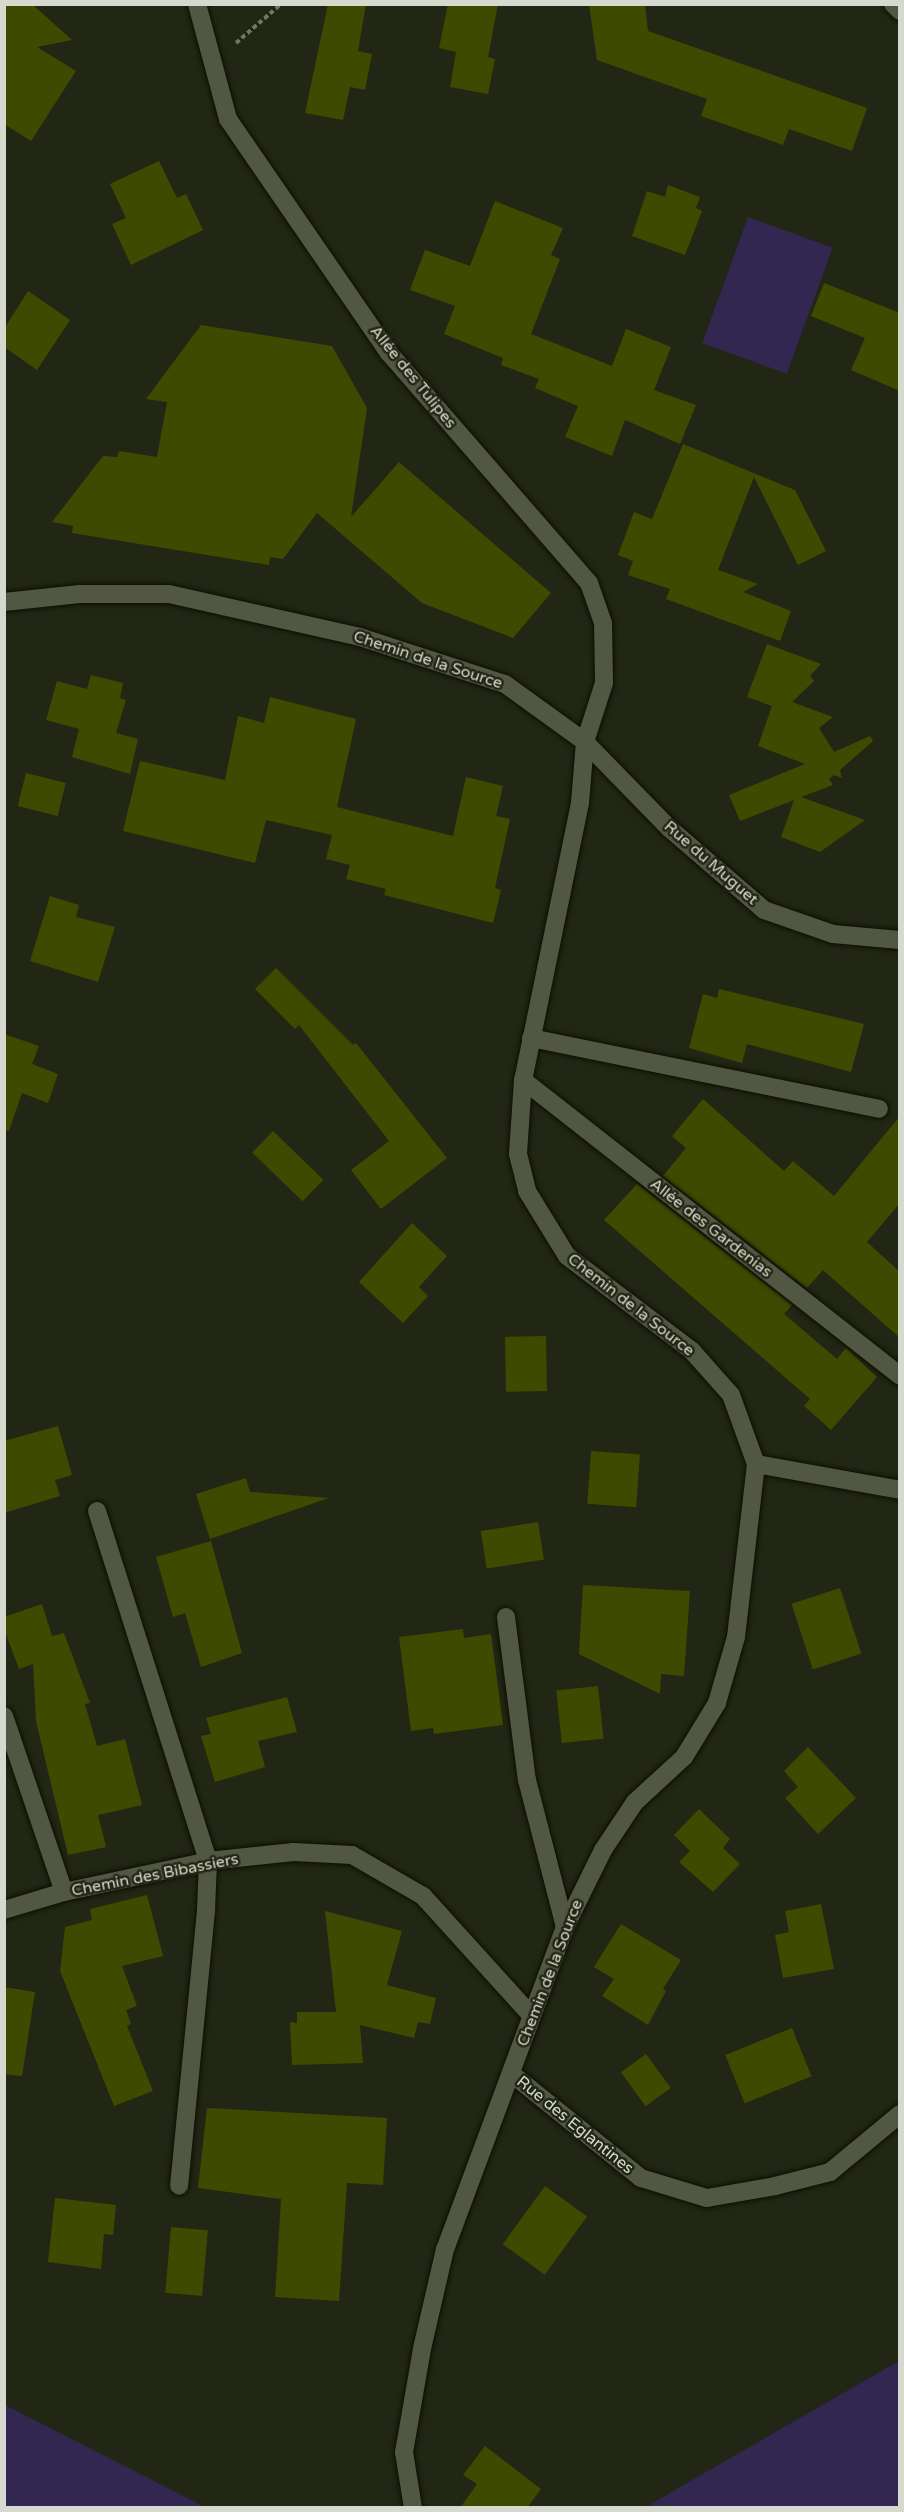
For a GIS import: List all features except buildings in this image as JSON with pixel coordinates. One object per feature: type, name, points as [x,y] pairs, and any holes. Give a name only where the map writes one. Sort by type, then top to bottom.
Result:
[{"type":"street","name":"Allée des Tulipes","points":[[197,4],[228,119],[389,352],[589,583],[603,623],[604,683],[585,742]]},
{"type":"street","points":[[894,4],[900,11]]},
{"type":"street","name":"Chemin de la Source","points":[[4,602],[80,594],[169,594],[360,637],[505,684],[585,742],[580,803],[523,1080],[518,1154],[527,1191],[567,1256],[692,1351],[731,1395],[756,1464],[736,1638],[717,1703],[684,1756],[635,1802],[603,1850],[565,1927],[445,2249],[404,2452],[413,2508]]},
{"type":"street","name":"Rue du Muguet","points":[[585,742],[669,828],[764,910],[833,934],[900,940]]},
{"type":"street","points":[[531,1038],[879,1109]]},
{"type":"street","name":"Allée des Gardenias","points":[[523,1080],[900,1376]]},
{"type":"street","points":[[756,1464],[900,1490]]},
{"type":"street","points":[[97,1511],[208,1861],[206,1911],[179,2186]]},
{"type":"street","points":[[506,1617],[527,1780],[565,1927]]},
{"type":"street","points":[[4,1716],[63,1892]]},
{"type":"street","name":"Chemin des Bibassiers","points":[[4,1910],[63,1892],[208,1861],[294,1852],[352,1855],[423,1896],[532,2016]]},
{"type":"street","name":"Rue des Eglantines","points":[[512,2074],[641,2178],[707,2198],[775,2187],[830,2172],[900,2114]]},
{"type":"path","points":[[212,63],[281,4]]},
{"type":"shaded area","points":[[748,217],[833,248],[787,374],[702,343]]},
{"type":"shaded area","points":[[899,2361],[899,2507],[646,2507],[687,2483]]},
{"type":"shaded area","points":[[5,2405],[205,2507],[5,2507]]}]
